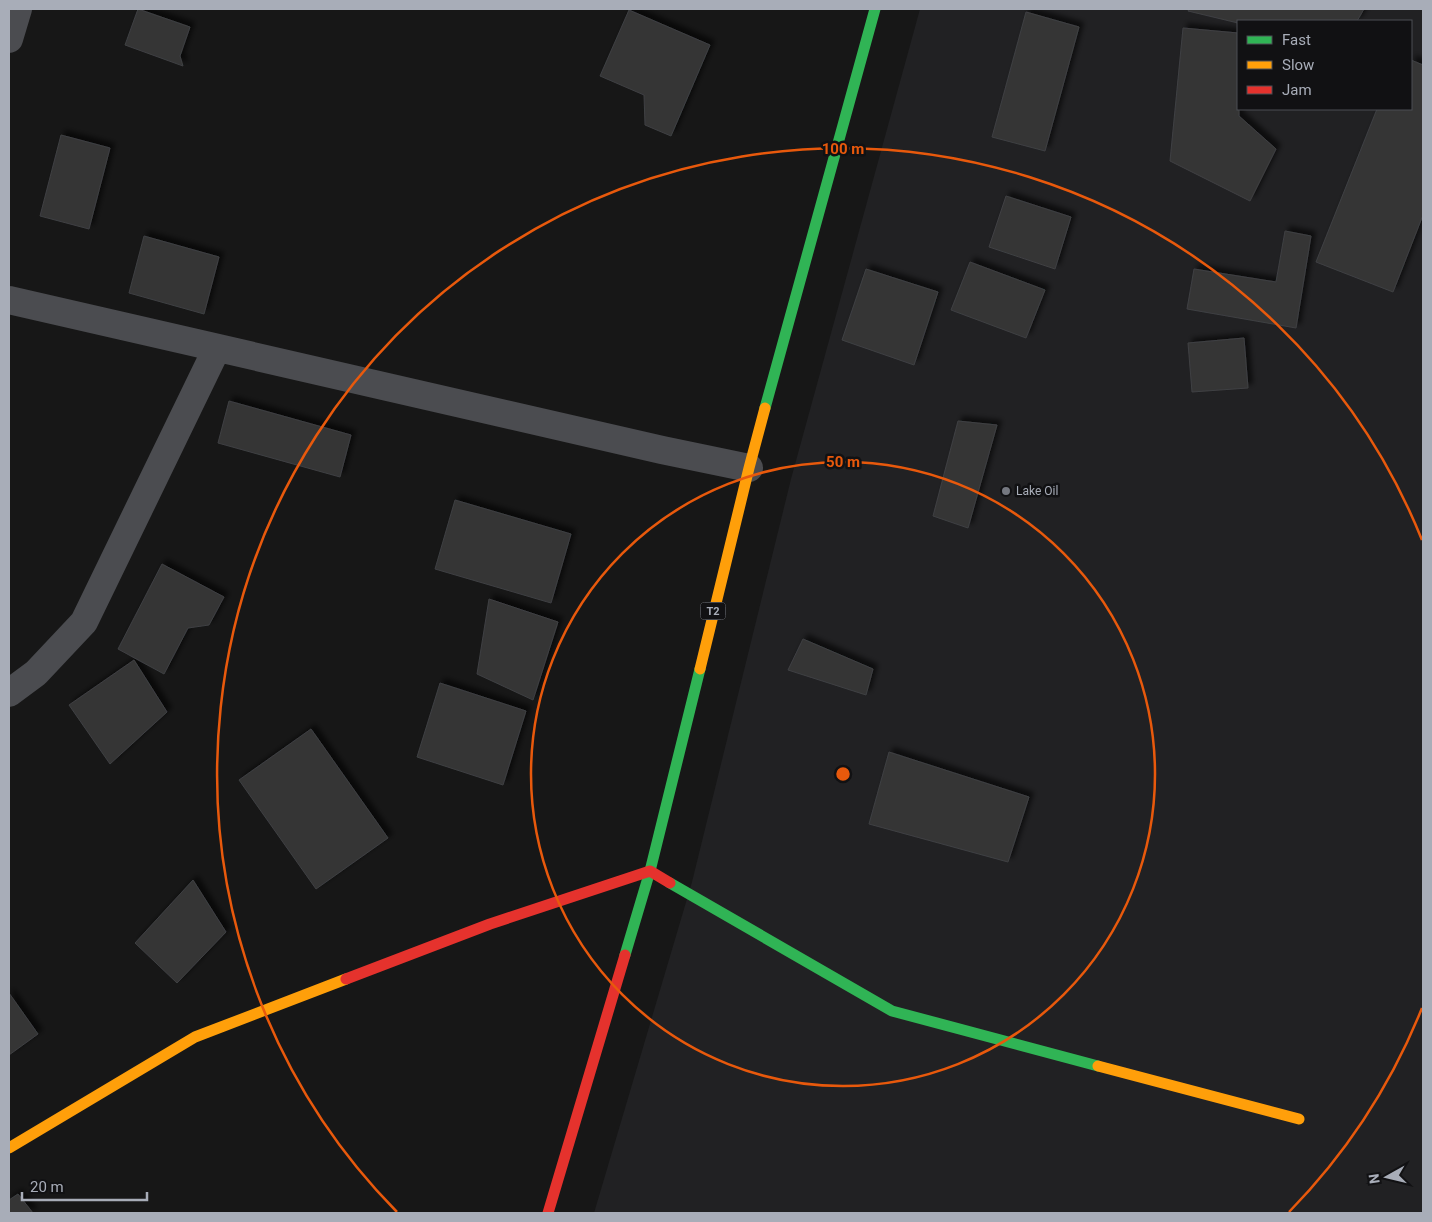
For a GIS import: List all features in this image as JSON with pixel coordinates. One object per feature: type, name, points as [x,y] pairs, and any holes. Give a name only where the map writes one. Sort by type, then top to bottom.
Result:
[{"type":"main road","name":"T2","points":[[548,1213],[650,871],[749,468],[875,9]]},
{"type":"main road","points":[[9,1148],[195,1037],[490,924],[650,871],[892,1011],[1299,1119]]},
{"type":"street","points":[[9,39],[18,9]]},
{"type":"street","points":[[9,300],[749,468]]},
{"type":"street","points":[[9,693],[36,674],[84,622],[217,348]]},
{"type":"shaded area","points":[[920,9],[1423,9],[1423,1213],[594,1213],[692,882],[791,479]]},
{"type":"building","points":[[138,9],[190,27],[180,56],[183,66],[125,45]]},
{"type":"building","points":[[1189,9],[1364,9],[1358,20],[1237,20],[1237,23],[1188,11]]},
{"type":"building","points":[[629,10],[710,45],[671,136],[645,125],[644,95],[600,76]]},
{"type":"building","points":[[1026,12],[1079,27],[1045,151],[992,137]]},
{"type":"building","points":[[1183,28],[1237,33],[1237,110],[1239,110],[1239,116],[1276,149],[1250,201],[1170,161]]},
{"type":"building","points":[[1412,60],[1423,65],[1423,215],[1393,292],[1316,262],[1377,110],[1412,110]]},
{"type":"building","points":[[61,135],[110,148],[89,229],[40,216]]},
{"type":"building","points":[[1006,196],[1071,217],[1055,269],[989,247]]},
{"type":"building","points":[[1285,231],[1311,236],[1296,328],[1187,309],[1194,269],[1276,282]]},
{"type":"building","points":[[144,236],[219,257],[204,314],[129,293]]},
{"type":"building","points":[[970,262],[1045,290],[1026,338],[951,310]]},
{"type":"building","points":[[866,269],[938,292],[914,365],[842,340]]},
{"type":"building","points":[[1244,338],[1248,388],[1192,392],[1188,343]]},
{"type":"building","points":[[229,401],[351,435],[340,477],[218,443]]},
{"type":"building","points":[[958,421],[997,425],[968,528],[933,516]]},
{"type":"building","points":[[455,500],[571,534],[551,603],[435,569]]},
{"type":"building","points":[[162,564],[224,597],[209,625],[188,628],[164,674],[118,649]]},
{"type":"building","points":[[489,599],[558,622],[533,700],[477,674]]},
{"type":"building","points":[[803,639],[873,669],[866,695],[788,670]]},
{"type":"building","points":[[134,660],[167,712],[110,764],[69,705]]},
{"type":"building","points":[[440,683],[526,711],[503,785],[417,757]]},
{"type":"building","points":[[311,729],[388,838],[316,889],[239,780]]},
{"type":"building","points":[[889,752],[1029,797],[1008,862],[869,824]]},
{"type":"building","points":[[193,880],[226,932],[177,983],[135,943]]},
{"type":"building","points":[[9,993],[38,1034],[9,1055]]},
{"type":"building","points":[[18,1194],[33,1213],[9,1213],[9,1200]]},
{"type":"traffic: fast","points":[[765,408],[875,9]]},
{"type":"traffic: fast","points":[[625,955],[650,871],[700,669]]},
{"type":"traffic: fast","points":[[670,883],[892,1011],[1098,1066]]},
{"type":"traffic: slow","points":[[700,669],[765,408]]},
{"type":"traffic: slow","points":[[9,1148],[195,1037],[346,979]]},
{"type":"traffic: slow","points":[[1098,1066],[1299,1119]]},
{"type":"traffic: jam","points":[[346,979],[490,924],[650,871],[670,883]]},
{"type":"traffic: jam","points":[[548,1213],[625,955]]},
{"type":"place","name":"Lake Oil","points":[[1006,491]]}]
